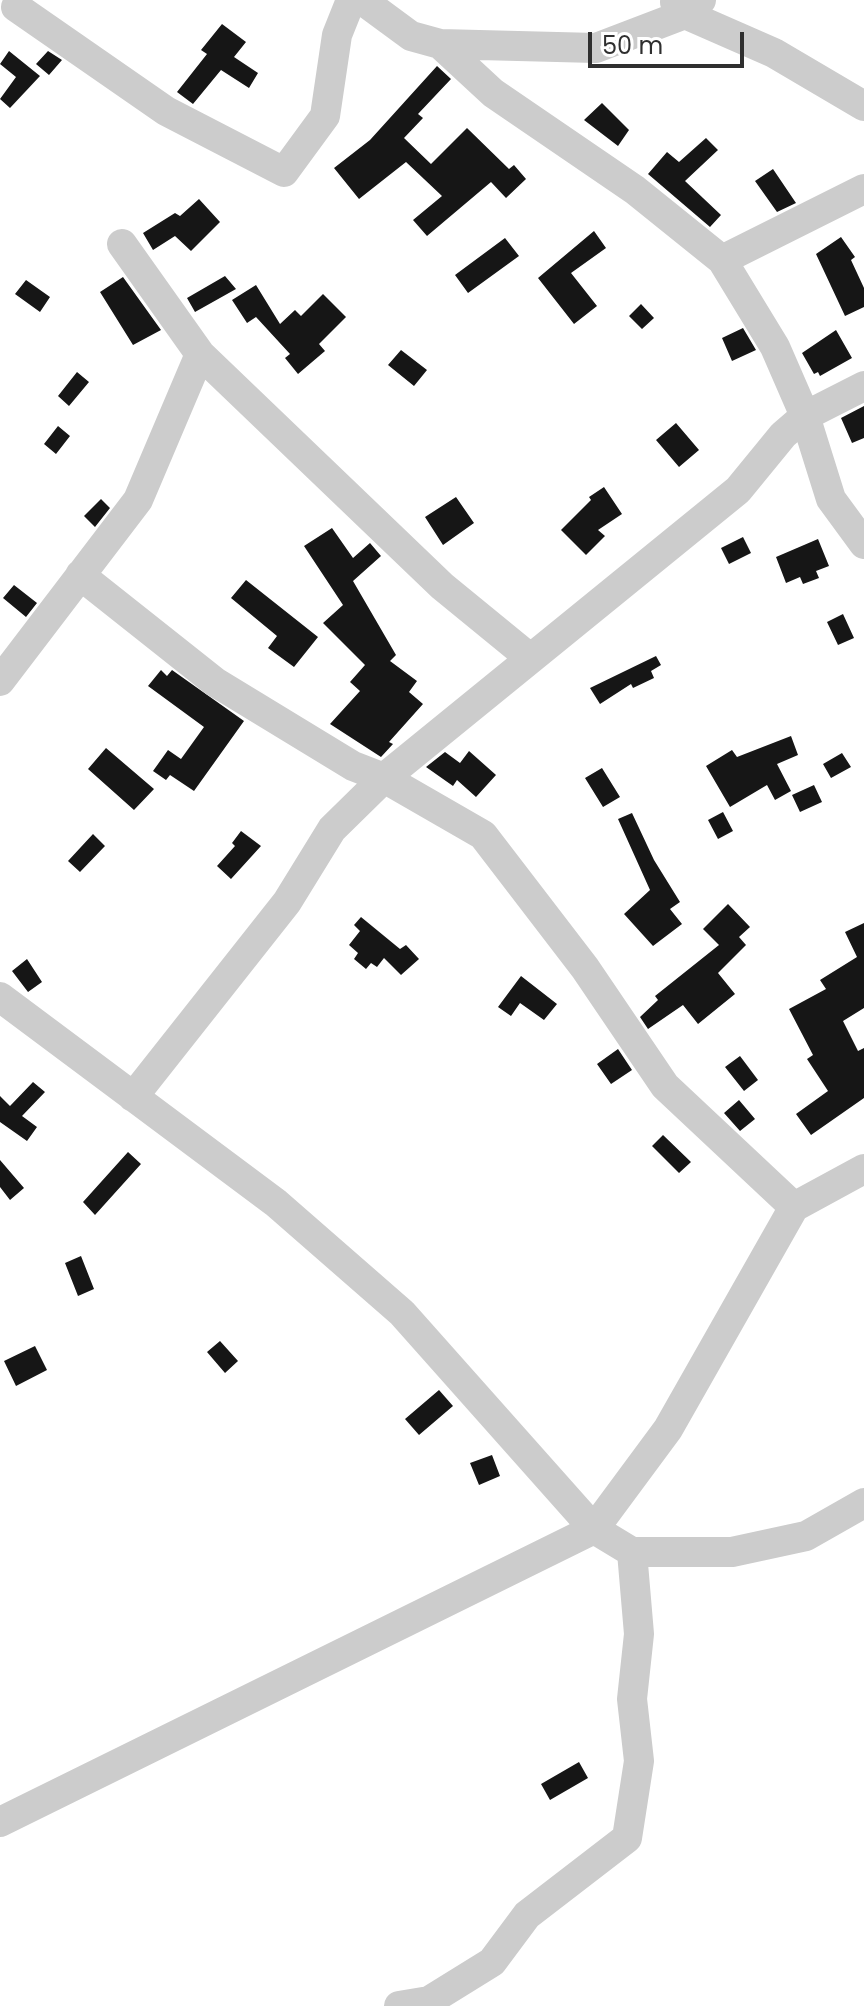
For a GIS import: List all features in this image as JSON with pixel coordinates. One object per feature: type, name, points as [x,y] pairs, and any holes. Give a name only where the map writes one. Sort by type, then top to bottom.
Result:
[{"type":"street","points":[[12,9],[166,111],[284,172],[325,116],[337,35],[351,0]]},
{"type":"street","points":[[362,0],[411,36],[440,44],[596,48],[686,5],[864,106]]},
{"type":"street","points":[[440,44],[493,93],[635,190],[722,260],[775,347],[805,416],[831,499],[864,544]]},
{"type":"street","points":[[722,260],[864,189]]},
{"type":"street","points":[[122,244],[200,354],[442,586],[530,658]]},
{"type":"street","points":[[0,681],[138,500],[200,354]]},
{"type":"street","points":[[133,1097],[287,902],[332,829],[384,778],[738,490],[783,435],[805,416],[864,386]]},
{"type":"street","points":[[80,575],[215,682],[353,766],[384,778],[483,835],[585,968],[665,1086],[794,1207]]},
{"type":"street","points":[[0,997],[276,1203],[402,1313],[594,1529],[632,1552],[732,1552],[806,1536],[864,1503]]},
{"type":"street","points":[[0,1822],[594,1529],[668,1429],[794,1207],[864,1169]]},
{"type":"street","points":[[399,2006],[429,2001],[492,1962],[527,1915],[627,1838],[639,1761],[632,1699],[639,1634],[632,1552]]},
{"type":"building","points":[[222,24],[246,42],[234,57],[258,73],[249,88],[221,70],[193,104],[177,92],[207,54],[201,50]]},
{"type":"building","points":[[9,51],[40,76],[10,108],[0,99],[16,77],[0,64]]},
{"type":"building","points":[[48,51],[62,60],[49,75],[36,64]]},
{"type":"building","points":[[437,66],[451,79],[418,114],[423,118],[404,138],[431,164],[467,128],[509,169],[514,165],[526,179],[506,198],[491,182],[427,236],[413,220],[442,196],[406,162],[359,199],[334,168],[370,140]]},
{"type":"building","points":[[602,103],[629,130],[618,146],[584,120]]},
{"type":"building","points":[[706,138],[718,150],[685,181],[721,215],[710,227],[648,174],[667,152],[679,162]]},
{"type":"building","points":[[773,169],[796,203],[777,212],[755,181]]},
{"type":"building","points":[[199,199],[220,222],[191,251],[175,236],[153,250],[143,233],[175,213],[180,216]]},
{"type":"building","points":[[594,231],[606,248],[571,273],[597,306],[574,324],[538,278]]},
{"type":"building","points":[[841,237],[855,257],[851,260],[864,288],[864,307],[845,316],[816,254]]},
{"type":"building","points":[[505,238],[519,256],[468,293],[455,275]]},
{"type":"building","points":[[225,276],[236,289],[195,312],[187,298]]},
{"type":"building","points":[[123,277],[161,330],[133,345],[100,292]]},
{"type":"building","points":[[26,280],[50,297],[40,312],[15,294]]},
{"type":"building","points":[[256,285],[280,324],[295,310],[301,316],[323,294],[346,317],[319,344],[325,351],[298,374],[285,358],[290,354],[256,317],[247,323],[232,300]]},
{"type":"building","points":[[641,304],[654,318],[642,329],[629,316]]},
{"type":"building","points":[[743,328],[756,350],[732,361],[722,338]]},
{"type":"building","points":[[836,330],[852,358],[820,376],[818,372],[814,374],[802,353]]},
{"type":"building","points":[[401,350],[427,370],[414,386],[388,365]]},
{"type":"building","points":[[77,372],[89,382],[69,406],[58,396]]},
{"type":"building","points":[[864,406],[864,438],[852,443],[841,418]]},
{"type":"building","points":[[676,423],[699,450],[679,467],[656,440]]},
{"type":"building","points":[[58,426],[70,436],[56,454],[44,444]]},
{"type":"building","points":[[604,487],[622,514],[598,530],[605,536],[586,555],[561,530],[591,500],[589,497]]},
{"type":"building","points":[[456,497],[474,523],[443,545],[425,517]]},
{"type":"building","points":[[101,499],[110,508],[95,527],[84,516]]},
{"type":"building","points":[[332,528],[353,558],[370,543],[381,556],[353,581],[396,655],[390,661],[417,681],[409,692],[423,704],[389,742],[393,744],[381,757],[330,724],[360,691],[350,682],[365,665],[323,623],[343,605],[304,546]]},
{"type":"building","points":[[743,537],[751,553],[729,564],[721,548]]},
{"type":"building","points":[[818,539],[829,566],[816,571],[819,578],[803,584],[800,577],[786,583],[776,557]]},
{"type":"building","points":[[246,580],[318,637],[294,667],[268,648],[277,636],[231,598]]},
{"type":"building","points":[[14,585],[37,603],[26,617],[3,598]]},
{"type":"building","points":[[843,614],[854,638],[838,645],[827,622]]},
{"type":"building","points":[[656,656],[661,665],[651,671],[654,678],[633,688],[631,684],[600,704],[590,688]]},
{"type":"building","points":[[161,670],[167,676],[172,670],[244,721],[194,791],[170,775],[166,780],[153,771],[168,750],[181,759],[204,727],[148,686]]},
{"type":"building","points":[[791,736],[798,755],[777,764],[791,791],[775,800],[767,785],[730,807],[706,766],[732,750],[737,757]]},
{"type":"building","points":[[106,748],[154,789],[134,810],[88,769]]},
{"type":"building","points":[[469,751],[496,775],[476,797],[457,780],[453,786],[426,767],[445,752],[460,763]]},
{"type":"building","points":[[842,753],[851,767],[831,778],[823,764]]},
{"type":"building","points":[[602,768],[620,797],[603,807],[585,778]]},
{"type":"building","points":[[814,785],[822,802],[800,812],[792,795]]},
{"type":"building","points":[[723,812],[733,831],[718,839],[708,820]]},
{"type":"building","points":[[632,813],[654,860],[680,902],[670,909],[682,924],[653,946],[624,914],[650,890],[618,819]]},
{"type":"building","points":[[241,831],[261,846],[231,879],[217,866],[235,846],[232,843]]},
{"type":"building","points":[[93,834],[105,846],[80,872],[68,861]]},
{"type":"building","points":[[728,904],[750,927],[739,937],[746,945],[718,973],[735,994],[698,1024],[683,1005],[648,1029],[640,1017],[658,1000],[655,996],[719,945],[703,929]]},
{"type":"building","points":[[361,917],[400,949],[406,945],[419,959],[401,975],[384,958],[377,967],[371,963],[366,969],[354,959],[358,953],[349,945],[360,931],[354,925]]},
{"type":"building","points":[[864,923],[864,1008],[843,1021],[858,1051],[864,1048],[864,1098],[811,1135],[796,1114],[828,1091],[807,1059],[813,1055],[789,1009],[826,989],[820,980],[857,957],[845,932]]},
{"type":"building","points":[[27,959],[42,982],[28,992],[12,971]]},
{"type":"building","points":[[521,976],[557,1004],[544,1020],[520,1003],[511,1016],[498,1007]]},
{"type":"building","points":[[618,1049],[632,1070],[611,1084],[597,1064]]},
{"type":"building","points":[[740,1056],[758,1080],[744,1091],[725,1067]]},
{"type":"building","points":[[33,1082],[45,1092],[22,1116],[37,1127],[27,1141],[0,1122],[0,1096],[10,1106]]},
{"type":"building","points":[[739,1100],[755,1119],[740,1131],[724,1113]]},
{"type":"building","points":[[663,1135],[691,1162],[679,1173],[652,1146]]},
{"type":"building","points":[[128,1152],[141,1164],[95,1215],[83,1202]]},
{"type":"building","points":[[0,1160],[24,1188],[10,1200],[0,1187]]},
{"type":"building","points":[[81,1256],[94,1289],[78,1296],[65,1263]]},
{"type":"building","points":[[220,1341],[238,1361],[225,1373],[207,1352]]},
{"type":"building","points":[[35,1346],[47,1370],[16,1386],[4,1361]]},
{"type":"building","points":[[439,1390],[453,1406],[419,1435],[405,1419]]},
{"type":"building","points":[[492,1455],[500,1476],[479,1485],[470,1463]]},
{"type":"building","points":[[579,1762],[588,1778],[550,1800],[541,1784]]}]
